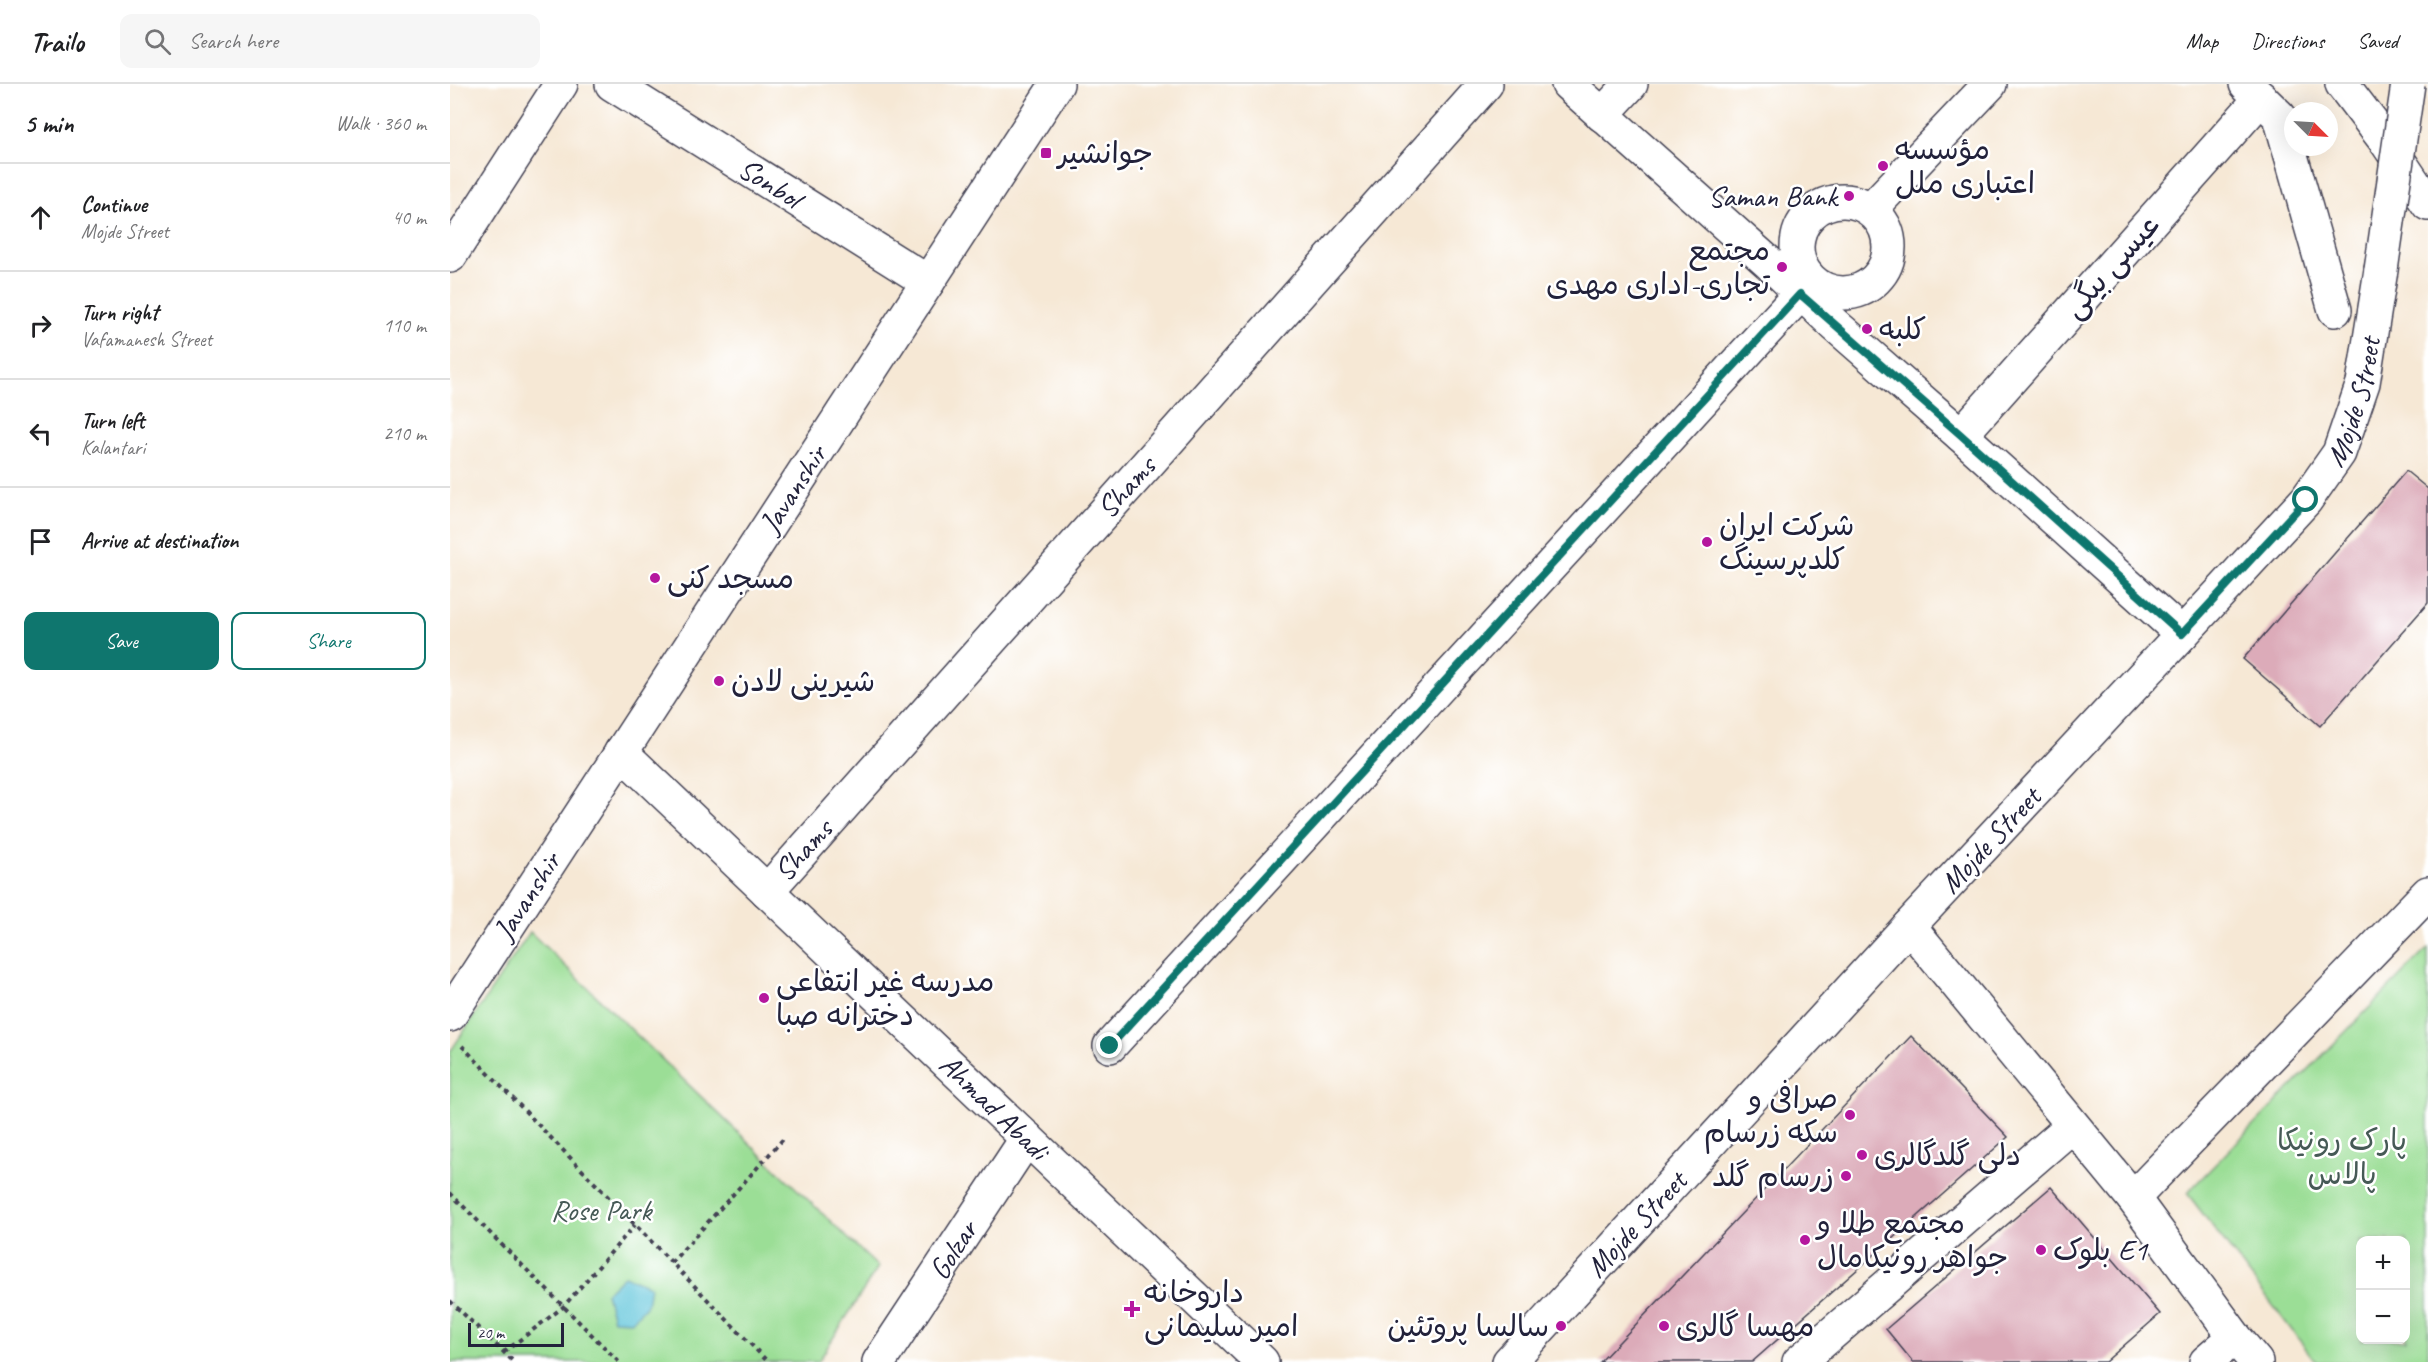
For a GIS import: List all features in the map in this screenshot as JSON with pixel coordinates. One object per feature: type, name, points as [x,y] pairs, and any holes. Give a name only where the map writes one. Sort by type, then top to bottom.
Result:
[{"type":"main road","points":[[450,256],[561,84]]},
{"type":"main road","name":"Sonbol","points":[[612,84],[928,282]]},
{"type":"main road","name":"Javanshir","points":[[454,1028],[621,752],[1057,84]]},
{"type":"main road","name":"Shams","points":[[767,891],[1486,84]]},
{"type":"main road","points":[[1568,84],[1769,263],[1835,326],[1961,435],[2182,634]]},
{"type":"main road","points":[[1602,115],[1631,84]]},
{"type":"main road","points":[[1871,209],[1990,84]]},
{"type":"main road","points":[[2342,84],[2387,143],[2428,204]]},
{"type":"main road","name":"Mojde Street","points":[[1509,1362],[1909,926],[2306,500],[2339,453],[2363,383],[2408,84]]},
{"type":"main road","points":[[2253,91],[2280,117],[2335,310]]},
{"type":"main road","name":"عیسی بیگی","points":[[1961,435],[2253,91]]},
{"type":"main road","points":[[1835,326],[1868,287],[1880,277],[1887,264],[1890,249],[1888,234],[1882,220],[1871,209],[1858,203],[1843,200],[1829,203],[1816,210],[1806,220],[1799,234],[1797,248],[1799,262],[1815,284],[1825,290],[1839,294],[1855,292],[1868,287]]},
{"type":"main road","points":[[1769,263],[1799,234]]},
{"type":"main road","points":[[1110,1046],[1800,294]]},
{"type":"main road","name":"Ahmad Abadi","points":[[621,752],[1262,1362]]},
{"type":"main road","points":[[2133,1198],[2428,893]]},
{"type":"main road","points":[[1909,926],[2133,1198],[2256,1362]]},
{"type":"main road","points":[[1799,1362],[2072,1126]]},
{"type":"main road","name":"Golzar","points":[[879,1362],[1027,1138]]},
{"type":"main road","points":[[2206,1362],[2235,1336]]},
{"type":"path","points":[[454,1028],[635,1225],[768,1362]]},
{"type":"path","points":[[671,1263],[785,1137]]},
{"type":"path","points":[[450,1193],[619,1362]]},
{"type":"path","points":[[504,1352],[563,1307],[635,1225]]},
{"type":"path","points":[[450,1301],[514,1362]]},
{"type":"green space","name":"Rose Park","points":[[530,932],[878,1267],[818,1362],[450,1362],[450,1052]]},
{"type":"green space","name":"پارک رونیکا پالاس","points":[[2428,948],[2428,1362],[2316,1362],[2187,1193]]},
{"type":"water","points":[[624,1276],[650,1286],[647,1305],[632,1321],[613,1320],[606,1293]]},
{"type":"building","points":[[2406,471],[2428,489],[2428,603],[2320,726],[2243,659]]},
{"type":"building","name":"مجتمع طلا و جواهر رونیکامال","points":[[1911,1036],[2008,1137],[1752,1362],[1600,1362]]},
{"type":"building","name":"بلوک E1","points":[[2051,1187],[2160,1314],[2105,1362],[1913,1362],[1886,1329]]},
{"type":"place","name":"جوانشیر","points":[[1046,153]]},
{"type":"place","name":"مؤسسه اعتباری ملل","points":[[1883,166]]},
{"type":"place","name":"Saman Bank","points":[[1849,196]]},
{"type":"place","name":"مجتمع تجاری-اداری مهدی","points":[[1782,267]]},
{"type":"place","name":"کلبه","points":[[1867,329]]},
{"type":"place","name":"شرکت ایران کلدپرسینگ","points":[[1707,542]]},
{"type":"place","name":"مسجد کنی","points":[[655,578]]},
{"type":"place","name":"شیرینی لادن","points":[[719,681]]},
{"type":"place","name":"مدرسه غیر انتفاعی دخترانه صبا","points":[[764,998]]},
{"type":"place","name":"صرافی و سکه زرسام","points":[[1850,1115]]},
{"type":"place","name":"دلی گلدگالری","points":[[1862,1155]]},
{"type":"place","name":"زرسام گلد","points":[[1846,1176]]},
{"type":"place","name":"مجتمع طلا و جواهر رونیکامال","points":[[1805,1240]]},
{"type":"place","name":"بلوک E1","points":[[2041,1250]]},
{"type":"place","name":"داروخانه امیر سلیمانی","points":[[1132,1309]]},
{"type":"place","name":"سالسا پروتئین","points":[[1561,1326]]},
{"type":"place","name":"مهسا گالری","points":[[1664,1326]]},
{"type":"route","points":[[1110,1046],[1800,294],[2182,634],[2306,500]]}]
